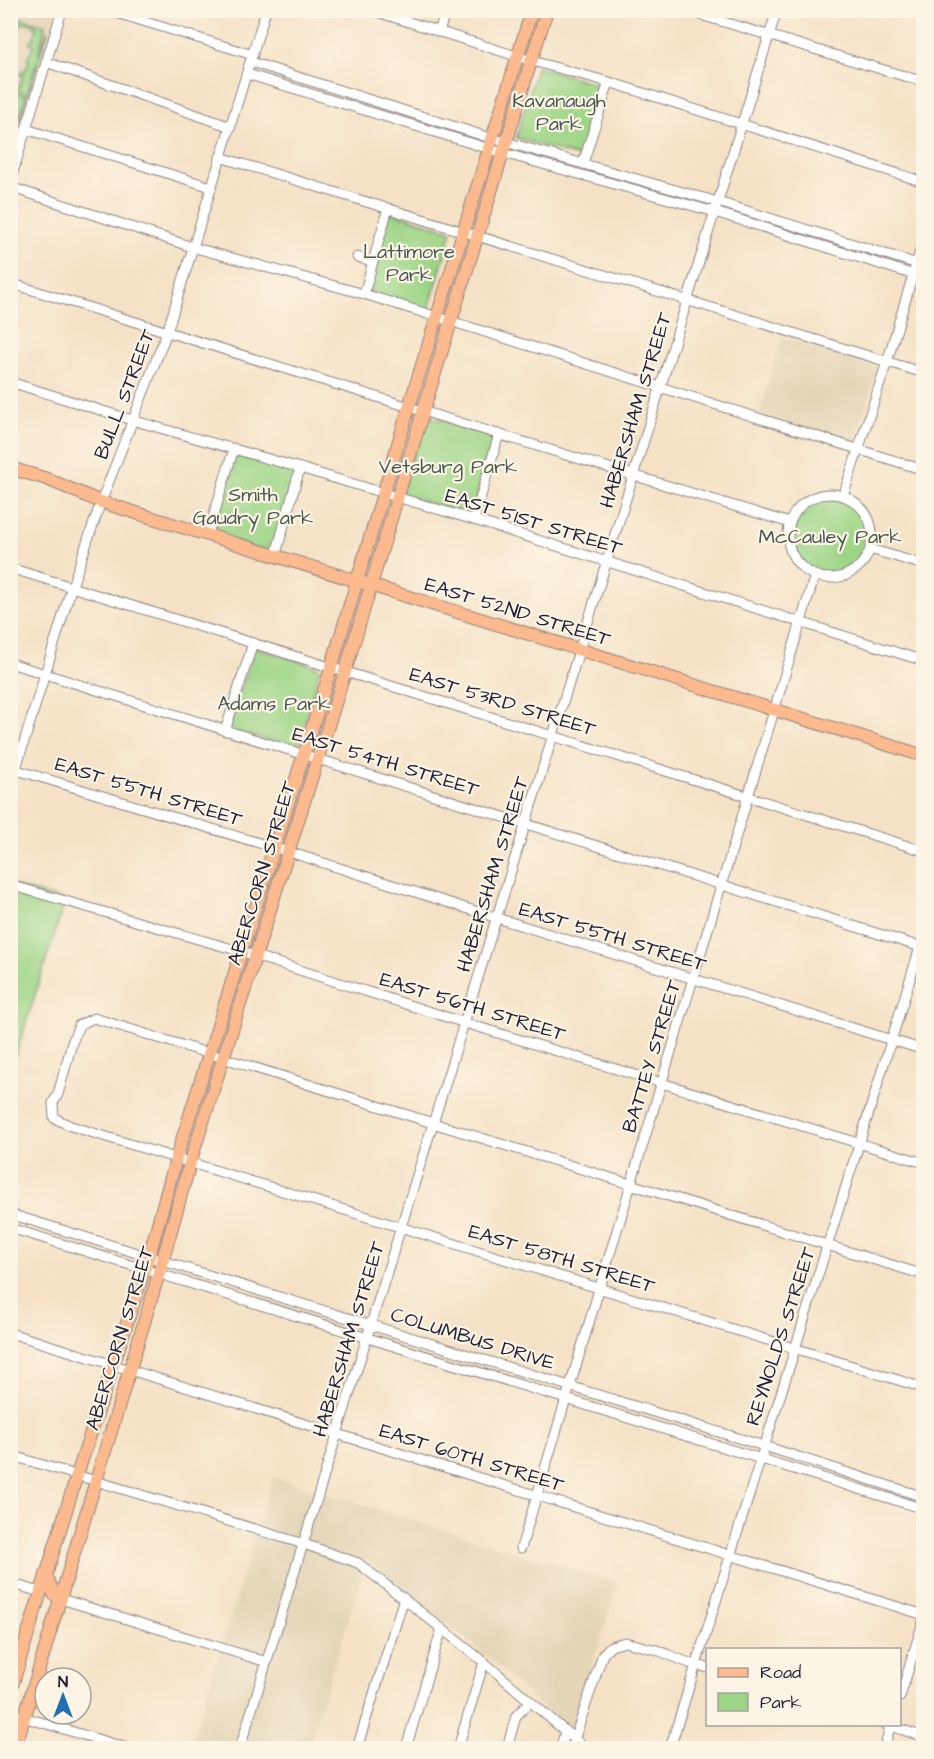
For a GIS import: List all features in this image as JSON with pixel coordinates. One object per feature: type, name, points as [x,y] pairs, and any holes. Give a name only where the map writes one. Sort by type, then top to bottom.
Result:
[{"type":"main road","name":"ABERCORN STREET","points":[[10,1692],[77,1475],[149,1256],[176,1159],[331,668],[532,10]]},
{"type":"main road","name":"ABERCORN STREET","points":[[15,1749],[97,1482],[190,1163],[345,672],[547,10]]},
{"type":"main road","name":"EAST 52ND STREET","points":[[10,468],[46,479],[101,501],[924,756]]},
{"type":"main road","points":[[46,1575],[54,1594],[61,1599]]},
{"type":"main road","points":[[40,1592],[50,1607],[53,1626]]},
{"type":"street","points":[[10,182],[62,10]]},
{"type":"street","points":[[107,10],[505,148],[924,278]]},
{"type":"street","name":"BULL STREET","points":[[10,788],[72,586],[101,501],[168,332],[266,10]]},
{"type":"street","points":[[371,10],[518,57],[609,82],[924,183]]},
{"type":"street","points":[[440,32],[446,10]]},
{"type":"street","points":[[684,10],[924,82]]},
{"type":"street","name":"HABERSHAM STREET","points":[[240,1749],[777,10]]},
{"type":"street","points":[[46,62],[231,127]]},
{"type":"street","points":[[247,74],[491,143]]},
{"type":"street","points":[[583,163],[609,82]]},
{"type":"street","points":[[924,91],[924,107]]},
{"type":"street","points":[[26,129],[211,188]]},
{"type":"street","points":[[505,148],[583,163],[920,265]]},
{"type":"street","points":[[220,157],[924,373]]},
{"type":"street","points":[[10,187],[192,247],[364,294],[924,470]]},
{"type":"street","points":[[364,294],[388,208]]},
{"type":"street","points":[[843,496],[913,274],[920,265],[924,238]]},
{"type":"street","points":[[357,257],[373,262]]},
{"type":"street","points":[[10,283],[423,412],[790,523]]},
{"type":"street","name":"EAST 51ST STREET","points":[[10,381],[132,420],[474,520],[924,661]]},
{"type":"street","points":[[474,520],[499,434]]},
{"type":"street","points":[[208,534],[234,448]]},
{"type":"street","points":[[276,554],[300,468]]},
{"type":"street","points":[[822,495],[843,496],[852,500],[867,515],[871,525],[870,549],[856,569],[847,574],[825,577],[815,575],[805,569],[792,553],[789,542],[790,523],[802,505],[812,498],[822,495]]},
{"type":"street","points":[[870,549],[924,565]]},
{"type":"street","name":"EAST 53RD STREET","points":[[10,568],[924,851]]},
{"type":"street","name":"BATTEY STREET","points":[[521,1548],[815,575]]},
{"type":"street","points":[[225,731],[253,643]]},
{"type":"street","name":"EAST 54TH STREET","points":[[10,663],[922,947]]},
{"type":"street","name":"EAST 55TH STREET","points":[[14,769],[289,852],[924,1050]]},
{"type":"street","name":"EAST 56TH STREET","points":[[10,885],[243,952],[465,1023],[924,1163]]},
{"type":"street","name":"REYNOLDS STREET","points":[[670,1749],[891,1039],[922,947],[924,934]]},
{"type":"street","name":"EAST 58TH STREET","points":[[210,1055],[94,1018],[79,1025],[58,1094],[53,1102],[54,1118],[71,1126],[176,1159],[924,1388]]},
{"type":"street","points":[[210,1055],[924,1275]]},
{"type":"street","name":"COLUMBUS DRIVE","points":[[10,1214],[149,1256],[161,1267],[367,1337],[924,1509]]},
{"type":"street","name":"COLUMBUS DRIVE","points":[[10,1228],[144,1269],[161,1267],[370,1325],[924,1497]]},
{"type":"street","name":"EAST 60TH STREET","points":[[10,1333],[924,1617]]},
{"type":"street","points":[[10,1455],[304,1544],[358,1563],[484,1662],[585,1749]]},
{"type":"street","points":[[10,1583],[40,1592]]},
{"type":"street","points":[[357,1749],[404,1598]]},
{"type":"street","points":[[61,1599],[267,1662]]},
{"type":"street","points":[[901,1694],[924,1617]]},
{"type":"street","points":[[406,1749],[442,1628]]},
{"type":"street","points":[[574,1740],[603,1654],[611,1646],[626,1642],[706,1667]]},
{"type":"street","points":[[458,1749],[484,1662]]},
{"type":"street","points":[[507,1749],[516,1716],[530,1702]]},
{"type":"street","points":[[10,1713],[127,1749]]},
{"type":"street","points":[[884,1749],[889,1726]]},
{"type":"street","points":[[892,1726],[924,1737]]},
{"type":"street","points":[[560,1749],[565,1733]]},
{"type":"shaded area","points":[[11,11],[57,11],[11,161]]},
{"type":"shaded area","points":[[782,338],[878,368],[855,443],[759,414]]},
{"type":"shaded area","points":[[273,1477],[618,1584],[571,1733],[489,1658],[367,1559],[308,1748],[190,1748]]},
{"type":"green space","points":[[21,18],[45,25],[38,55],[48,29],[48,32],[20,121],[37,62],[27,94],[11,87],[19,87],[23,75],[20,74],[21,71],[26,70],[29,60],[27,59],[34,46],[30,42],[37,28],[34,27],[35,25],[21,23],[15,35]]},
{"type":"green space","name":"Kavanaugh Park","points":[[537,66],[603,86],[582,158],[516,138]]},
{"type":"green space","points":[[11,90],[26,96],[10,141]]},
{"type":"green space","name":"Lattimore Park","points":[[390,212],[452,231],[428,312],[367,292]]},
{"type":"green space","name":"Vetsburg Park","points":[[425,415],[494,436],[471,515],[401,495]]},
{"type":"green space","name":"Smith Gaudry Park","points":[[234,448],[300,468],[276,554],[208,534]]},
{"type":"green space","name":"McCauley Park","points":[[830,494],[853,501],[865,513],[872,536],[865,559],[853,571],[830,578],[807,571],[795,559],[788,536],[795,513],[807,501]]},
{"type":"green space","name":"Adams Park","points":[[255,647],[320,668],[297,749],[228,729]]},
{"type":"green space","points":[[11,885],[65,901],[11,1070]]}]
